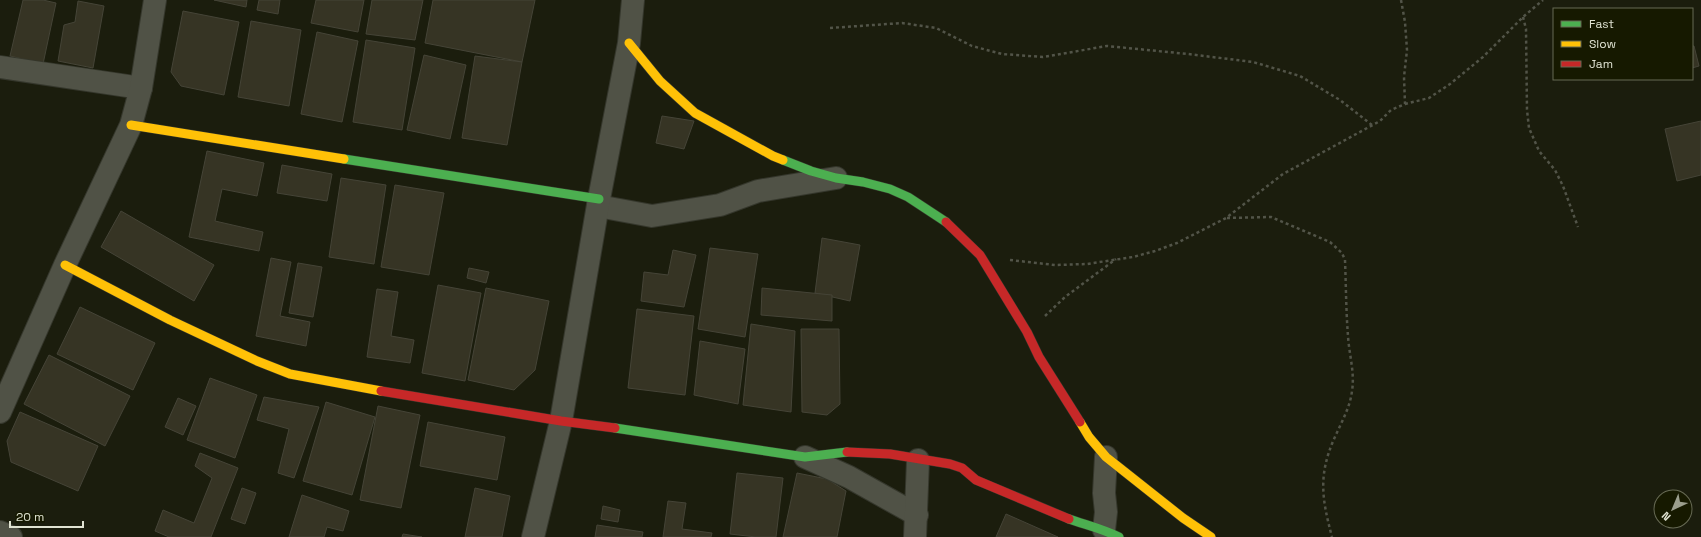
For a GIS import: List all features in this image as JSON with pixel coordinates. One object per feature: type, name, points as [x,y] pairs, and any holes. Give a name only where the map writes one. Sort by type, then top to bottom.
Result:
[{"type":"street","points":[[0,412],[65,265],[131,125],[141,88],[155,0]]},
{"type":"street","points":[[533,537],[561,421],[598,202],[629,44],[633,0]]},
{"type":"street","points":[[629,44],[660,81],[695,113],[773,156],[811,171],[836,178],[890,189],[908,197],[944,220],[980,255],[1027,332],[1039,357],[1069,405],[1090,437],[1106,456],[1183,518],[1211,537]]},
{"type":"street","points":[[0,67],[141,88]]},
{"type":"street","points":[[131,125],[598,202],[652,216],[720,205],[758,191],[836,178]]},
{"type":"street","points":[[65,265],[170,320],[257,361],[290,374],[561,421],[654,433],[805,457],[851,452],[890,454],[918,460],[950,464],[958,467],[976,480],[983,483],[1087,526],[1112,533]]},
{"type":"street","points":[[1106,456],[1104,493],[1106,512],[1112,533]]},
{"type":"street","points":[[805,457],[849,477],[917,515]]},
{"type":"street","points":[[915,537],[918,460]]},
{"type":"street","points":[[0,532],[11,537]]},
{"type":"path","points":[[1401,0],[1405,22],[1407,50],[1404,77],[1405,104]]},
{"type":"path","points":[[980,255],[1055,265],[1087,264],[1117,258],[1133,257],[1177,243],[1226,218],[1283,174],[1372,125],[1391,110],[1405,104],[1429,98],[1450,84],[1484,57],[1524,17],[1544,0]]},
{"type":"path","points":[[1524,17],[1526,29],[1527,110],[1529,128],[1534,143],[1552,166],[1561,181],[1578,226]]},
{"type":"path","points":[[830,28],[902,23],[936,28],[972,46],[1002,54],[1043,57],[1107,46],[1253,62],[1300,76],[1340,100],[1372,125]]},
{"type":"path","points":[[1226,218],[1272,217],[1330,242],[1342,253],[1344,260],[1348,336],[1353,381],[1350,401],[1334,439],[1323,473],[1322,489],[1325,510],[1332,537]]},
{"type":"path","points":[[1027,332],[1065,296],[1117,258]]},
{"type":"building","points":[[23,0],[43,0],[56,3],[43,64],[10,56]]},
{"type":"building","points":[[214,0],[247,0],[246,7]]},
{"type":"building","points":[[259,0],[280,0],[278,14],[257,10]]},
{"type":"building","points":[[316,0],[364,0],[358,32],[311,23]]},
{"type":"building","points":[[372,0],[423,0],[415,40],[366,34]]},
{"type":"building","points":[[433,0],[535,0],[522,62],[425,43]]},
{"type":"building","points":[[78,1],[104,6],[93,68],[58,61],[64,25],[75,22]]},
{"type":"building","points":[[183,11],[239,22],[224,95],[181,86],[171,72]]},
{"type":"building","points":[[251,21],[301,30],[289,106],[238,97]]},
{"type":"building","points":[[317,32],[358,41],[342,122],[301,114]]},
{"type":"building","points":[[366,40],[415,48],[402,130],[353,122]]},
{"type":"building","points":[[1693,46],[1694,46],[1699,66],[1693,68]]},
{"type":"building","points":[[424,55],[466,65],[450,139],[407,130]]},
{"type":"building","points":[[475,56],[522,62],[507,145],[462,138]]},
{"type":"building","points":[[662,116],[694,121],[684,149],[656,143]]},
{"type":"building","points":[[1701,121],[1701,175],[1677,181],[1665,129]]},
{"type":"building","points":[[207,151],[264,163],[257,196],[222,189],[215,221],[263,232],[259,251],[189,237]]},
{"type":"building","points":[[282,165],[332,174],[327,201],[277,193]]},
{"type":"building","points":[[341,178],[386,185],[374,264],[329,257]]},
{"type":"building","points":[[395,185],[444,193],[429,275],[381,267]]},
{"type":"building","points":[[121,211],[214,265],[194,301],[101,247]]},
{"type":"building","points":[[822,238],[860,245],[850,301],[815,293]]},
{"type":"building","points":[[710,248],[758,254],[745,337],[698,329]]},
{"type":"building","points":[[673,250],[696,255],[684,307],[641,301],[644,272],[668,275]]},
{"type":"building","points":[[271,258],[291,262],[280,316],[310,322],[306,346],[256,336]]},
{"type":"building","points":[[298,263],[322,267],[313,317],[289,313]]},
{"type":"building","points":[[469,268],[489,272],[486,283],[467,278]]},
{"type":"building","points":[[438,285],[481,293],[465,381],[422,373]]},
{"type":"building","points":[[486,288],[549,301],[535,370],[514,390],[468,380]]},
{"type":"building","points":[[762,288],[832,295],[832,321],[761,315]]},
{"type":"building","points":[[377,289],[398,292],[391,336],[414,340],[410,363],[367,357]]},
{"type":"building","points":[[80,307],[155,343],[133,390],[57,354]]},
{"type":"building","points":[[637,309],[694,316],[685,395],[628,388]]},
{"type":"building","points":[[751,324],[795,331],[791,412],[743,405]]},
{"type":"building","points":[[801,329],[839,329],[840,404],[827,415],[802,412]]},
{"type":"building","points":[[700,341],[745,349],[738,404],[694,395]]},
{"type":"building","points":[[49,355],[130,396],[105,446],[24,404]]},
{"type":"building","points":[[210,378],[257,395],[235,458],[187,440]]},
{"type":"building","points":[[264,397],[319,407],[294,478],[278,473],[289,429],[257,420]]},
{"type":"building","points":[[178,398],[196,406],[183,435],[165,427]]},
{"type":"building","points":[[326,402],[375,417],[352,495],[303,481]]},
{"type":"building","points":[[378,406],[420,415],[401,508],[360,500]]},
{"type":"building","points":[[20,412],[98,446],[78,491],[11,462],[7,441]]},
{"type":"building","points":[[428,422],[505,437],[497,480],[420,466]]},
{"type":"building","points":[[200,453],[238,468],[211,537],[169,537],[155,531],[163,510],[194,523],[212,478],[195,466]]},
{"type":"building","points":[[737,473],[783,478],[776,537],[756,537],[730,534]]},
{"type":"building","points":[[797,473],[827,479],[846,491],[837,537],[783,537]]},
{"type":"building","points":[[242,488],[256,493],[245,524],[231,519]]},
{"type":"building","points":[[475,488],[510,496],[502,537],[465,537]]},
{"type":"building","points":[[302,495],[349,511],[343,531],[327,527],[324,537],[289,537]]},
{"type":"building","points":[[668,501],[686,503],[682,529],[712,533],[711,537],[663,537]]},
{"type":"building","points":[[603,506],[620,510],[618,522],[601,519]]},
{"type":"building","points":[[1006,514],[1058,537],[996,537]]},
{"type":"building","points":[[597,525],[643,532],[642,537],[595,537]]},
{"type":"building","points":[[403,534],[422,537],[402,537]]},
{"type":"traffic: fast","points":[[344,159],[599,199]]},
{"type":"traffic: fast","points":[[783,160],[811,171],[836,178],[863,182],[890,189],[908,197],[946,222]]},
{"type":"traffic: fast","points":[[615,428],[805,457],[847,452]]},
{"type":"traffic: fast","points":[[1069,519],[1101,529],[1119,537]]},
{"type":"traffic: slow","points":[[629,43],[660,81],[695,113],[783,160]]},
{"type":"traffic: slow","points":[[131,125],[344,159]]},
{"type":"traffic: slow","points":[[65,265],[170,320],[257,361],[290,374],[381,391]]},
{"type":"traffic: slow","points":[[1080,422],[1089,437],[1106,457],[1183,518],[1211,537]]},
{"type":"traffic: jam","points":[[946,222],[980,255],[1027,332],[1039,357],[1080,422]]},
{"type":"traffic: jam","points":[[381,391],[561,421],[615,428]]},
{"type":"traffic: jam","points":[[847,452],[890,454],[950,464],[962,468],[976,480],[1069,519]]}]
